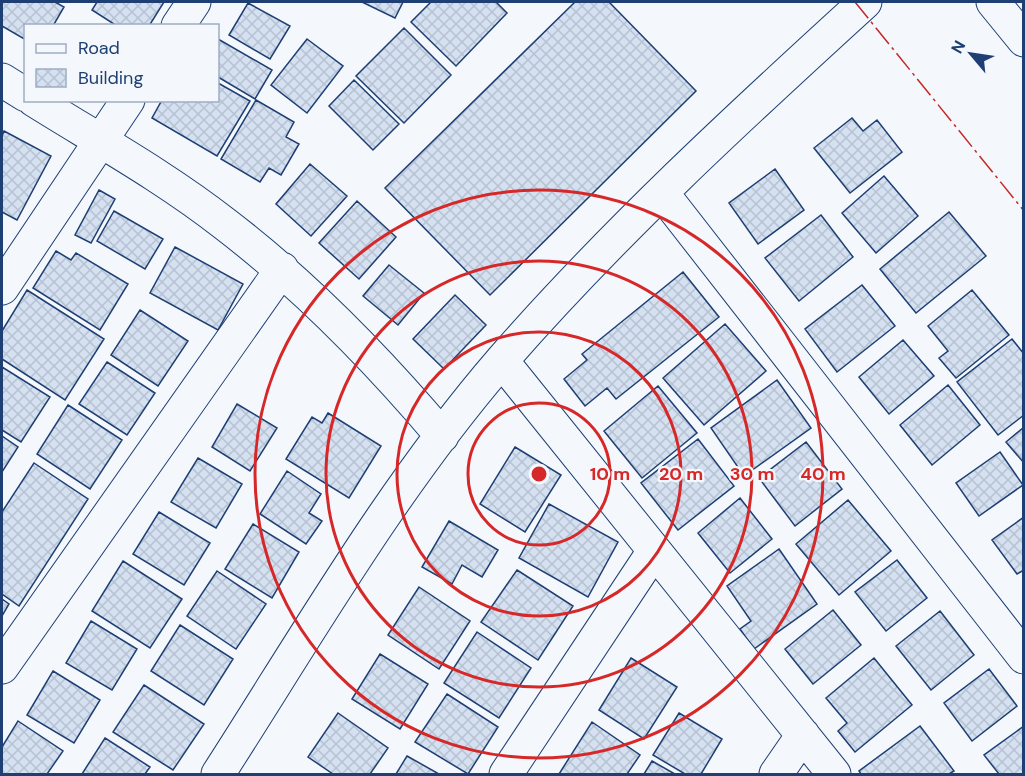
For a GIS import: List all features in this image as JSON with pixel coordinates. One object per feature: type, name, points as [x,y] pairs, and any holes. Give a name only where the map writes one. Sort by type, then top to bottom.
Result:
[{"type":"main road","points":[[179,24],[194,2]]},
{"type":"main road","points":[[218,774],[376,529],[442,436],[502,361],[584,271],[662,193],[865,2]]},
{"type":"main road","points":[[993,2],[1023,40]]},
{"type":"main road","points":[[2,80],[24,94]]},
{"type":"main road","points":[[37,102],[164,180],[224,222],[282,269],[339,321],[392,377],[442,436]]},
{"type":"main road","points":[[2,288],[127,102]]},
{"type":"main road","points":[[662,193],[1023,657]]},
{"type":"main road","points":[[2,667],[282,269]]},
{"type":"main road","points":[[502,361],[834,774]]},
{"type":"main road","points":[[506,774],[654,550]]},
{"type":"main road","points":[[776,774],[803,735]]},
{"type":"building","points":[[2,2],[55,2],[64,7],[54,24],[24,24],[24,39],[2,26]]},
{"type":"building","points":[[97,2],[164,2],[150,24],[114,24],[92,10]]},
{"type":"building","points":[[362,2],[403,2],[395,18]]},
{"type":"building","points":[[431,2],[496,2],[507,13],[456,66],[411,22]]},
{"type":"building","points":[[575,2],[609,2],[696,91],[490,295],[385,188]]},
{"type":"building","points":[[248,3],[290,26],[270,59],[229,35]]},
{"type":"building","points":[[404,28],[451,75],[404,123],[356,76]]},
{"type":"building","points":[[307,39],[343,66],[307,113],[271,85]]},
{"type":"building","points":[[219,40],[272,70],[255,99],[219,78]]},
{"type":"building","points":[[354,80],[399,124],[373,150],[329,106]]},
{"type":"building","points":[[219,84],[250,101],[217,156],[152,118],[161,102],[219,102]]},
{"type":"building","points":[[256,100],[294,122],[286,137],[299,144],[281,175],[269,168],[260,182],[221,159]]},
{"type":"building","points":[[852,118],[863,131],[877,120],[902,152],[850,193],[814,148]]},
{"type":"building","points":[[4,131],[51,156],[17,220],[2,212],[2,136]]},
{"type":"building","points":[[310,164],[347,196],[311,236],[276,204]]},
{"type":"building","points":[[775,169],[804,210],[758,244],[729,203]]},
{"type":"building","points":[[884,176],[918,216],[876,253],[842,213]]},
{"type":"building","points":[[99,190],[115,199],[91,243],[75,235]]},
{"type":"building","points":[[357,201],[396,237],[359,279],[319,243]]},
{"type":"building","points":[[114,211],[163,239],[145,269],[97,241]]},
{"type":"building","points":[[949,212],[986,256],[916,313],[880,269]]},
{"type":"building","points":[[821,215],[853,257],[799,301],[765,258]]},
{"type":"building","points":[[175,247],[243,284],[218,330],[150,293]]},
{"type":"building","points":[[56,251],[71,260],[76,253],[128,284],[100,330],[33,288]]},
{"type":"building","points":[[389,265],[424,293],[398,325],[363,296]]},
{"type":"building","points":[[683,272],[719,317],[616,399],[607,388],[585,406],[564,379],[587,360],[582,354]]},
{"type":"building","points":[[862,285],[895,326],[837,372],[805,329]]},
{"type":"building","points":[[27,290],[104,339],[65,400],[2,359],[2,331]]},
{"type":"building","points":[[972,290],[1009,335],[956,378],[939,358],[948,351],[928,326]]},
{"type":"building","points":[[455,295],[486,325],[444,369],[413,339]]},
{"type":"building","points":[[140,310],[188,341],[158,386],[111,355]]},
{"type":"building","points":[[725,324],[766,371],[704,425],[663,378]]},
{"type":"building","points":[[1012,339],[1024,354],[1024,415],[998,435],[957,382]]},
{"type":"building","points":[[903,340],[934,376],[889,414],[859,377]]},
{"type":"building","points":[[107,362],[155,393],[127,435],[79,404]]},
{"type":"building","points":[[2,367],[50,397],[21,442],[2,430]]},
{"type":"building","points":[[777,380],[811,428],[744,476],[711,428]]},
{"type":"building","points":[[948,385],[980,425],[932,465],[900,425]]},
{"type":"building","points":[[658,386],[697,433],[642,478],[604,431]]},
{"type":"building","points":[[237,404],[277,428],[250,471],[212,447]]},
{"type":"building","points":[[68,405],[122,440],[90,489],[37,454]]},
{"type":"building","points":[[328,413],[381,446],[349,498],[286,459],[312,417],[322,423]]},
{"type":"building","points":[[1024,427],[1024,463],[1006,442]]},
{"type":"building","points":[[2,436],[18,447],[2,472]]},
{"type":"building","points":[[698,439],[734,486],[678,530],[641,483]]},
{"type":"building","points":[[806,442],[842,489],[795,526],[759,478]]},
{"type":"building","points":[[515,447],[561,475],[525,532],[480,504]]},
{"type":"building","points":[[1000,452],[1023,485],[979,516],[956,483]]},
{"type":"building","points":[[198,458],[242,484],[216,528],[171,502]]},
{"type":"building","points":[[34,463],[88,499],[19,606],[2,594],[2,512]]},
{"type":"building","points":[[287,471],[321,494],[309,513],[322,521],[306,544],[260,514]]},
{"type":"building","points":[[740,498],[772,539],[730,573],[698,533]]},
{"type":"building","points":[[848,500],[891,551],[839,595],[796,544]]},
{"type":"building","points":[[549,504],[618,542],[588,597],[519,558]]},
{"type":"building","points":[[159,512],[210,543],[184,585],[133,554]]},
{"type":"building","points":[[1024,517],[1024,570],[1017,574],[992,540]]},
{"type":"building","points":[[449,521],[498,550],[482,577],[462,565],[452,584],[422,567]]},
{"type":"building","points":[[253,524],[299,552],[272,598],[225,569]]},
{"type":"building","points":[[779,549],[817,604],[754,649],[740,629],[751,621],[727,586]]},
{"type":"building","points":[[897,560],[927,598],[886,631],[855,592]]},
{"type":"building","points":[[123,561],[182,599],[150,648],[92,611]]},
{"type":"building","points":[[517,570],[573,606],[538,660],[481,622]]},
{"type":"building","points":[[217,571],[266,604],[236,649],[187,616]]},
{"type":"building","points":[[419,587],[470,621],[439,669],[388,635]]},
{"type":"building","points":[[2,599],[9,604],[2,616]]},
{"type":"building","points":[[833,610],[861,645],[813,684],[785,649]]},
{"type":"building","points":[[940,611],[974,655],[931,690],[896,646]]},
{"type":"building","points":[[91,621],[137,649],[112,690],[66,663]]},
{"type":"building","points":[[180,625],[233,659],[204,705],[151,671]]},
{"type":"building","points":[[477,632],[531,668],[499,718],[444,683]]},
{"type":"building","points":[[380,654],[428,684],[400,729],[352,699]]},
{"type":"building","points":[[631,658],[677,687],[644,739],[599,710]]},
{"type":"building","points":[[874,658],[912,705],[855,752],[838,731],[847,723],[826,698]]},
{"type":"building","points":[[989,669],[1017,706],[972,741],[944,703]]},
{"type":"building","points":[[53,671],[100,700],[74,743],[27,715]]},
{"type":"building","points":[[144,685],[204,724],[173,770],[113,732]]},
{"type":"building","points":[[447,694],[498,727],[468,774],[415,742]]},
{"type":"building","points":[[338,713],[388,748],[370,774],[333,774],[308,757]]},
{"type":"building","points":[[679,713],[722,739],[701,774],[685,774],[653,755]]},
{"type":"building","points":[[18,721],[63,751],[47,774],[2,774],[2,747]]},
{"type":"building","points":[[592,722],[640,755],[627,774],[559,774]]},
{"type":"building","points":[[920,726],[954,771],[949,774],[861,774],[859,771]]},
{"type":"building","points":[[1024,726],[1024,774],[999,774],[984,755]]},
{"type":"building","points":[[105,738],[150,767],[145,774],[82,774]]},
{"type":"building","points":[[407,756],[439,774],[396,774]]},
{"type":"building","points":[[652,761],[675,774],[644,774]]},
{"type":"power","points":[[855,2],[1024,211]]}]
